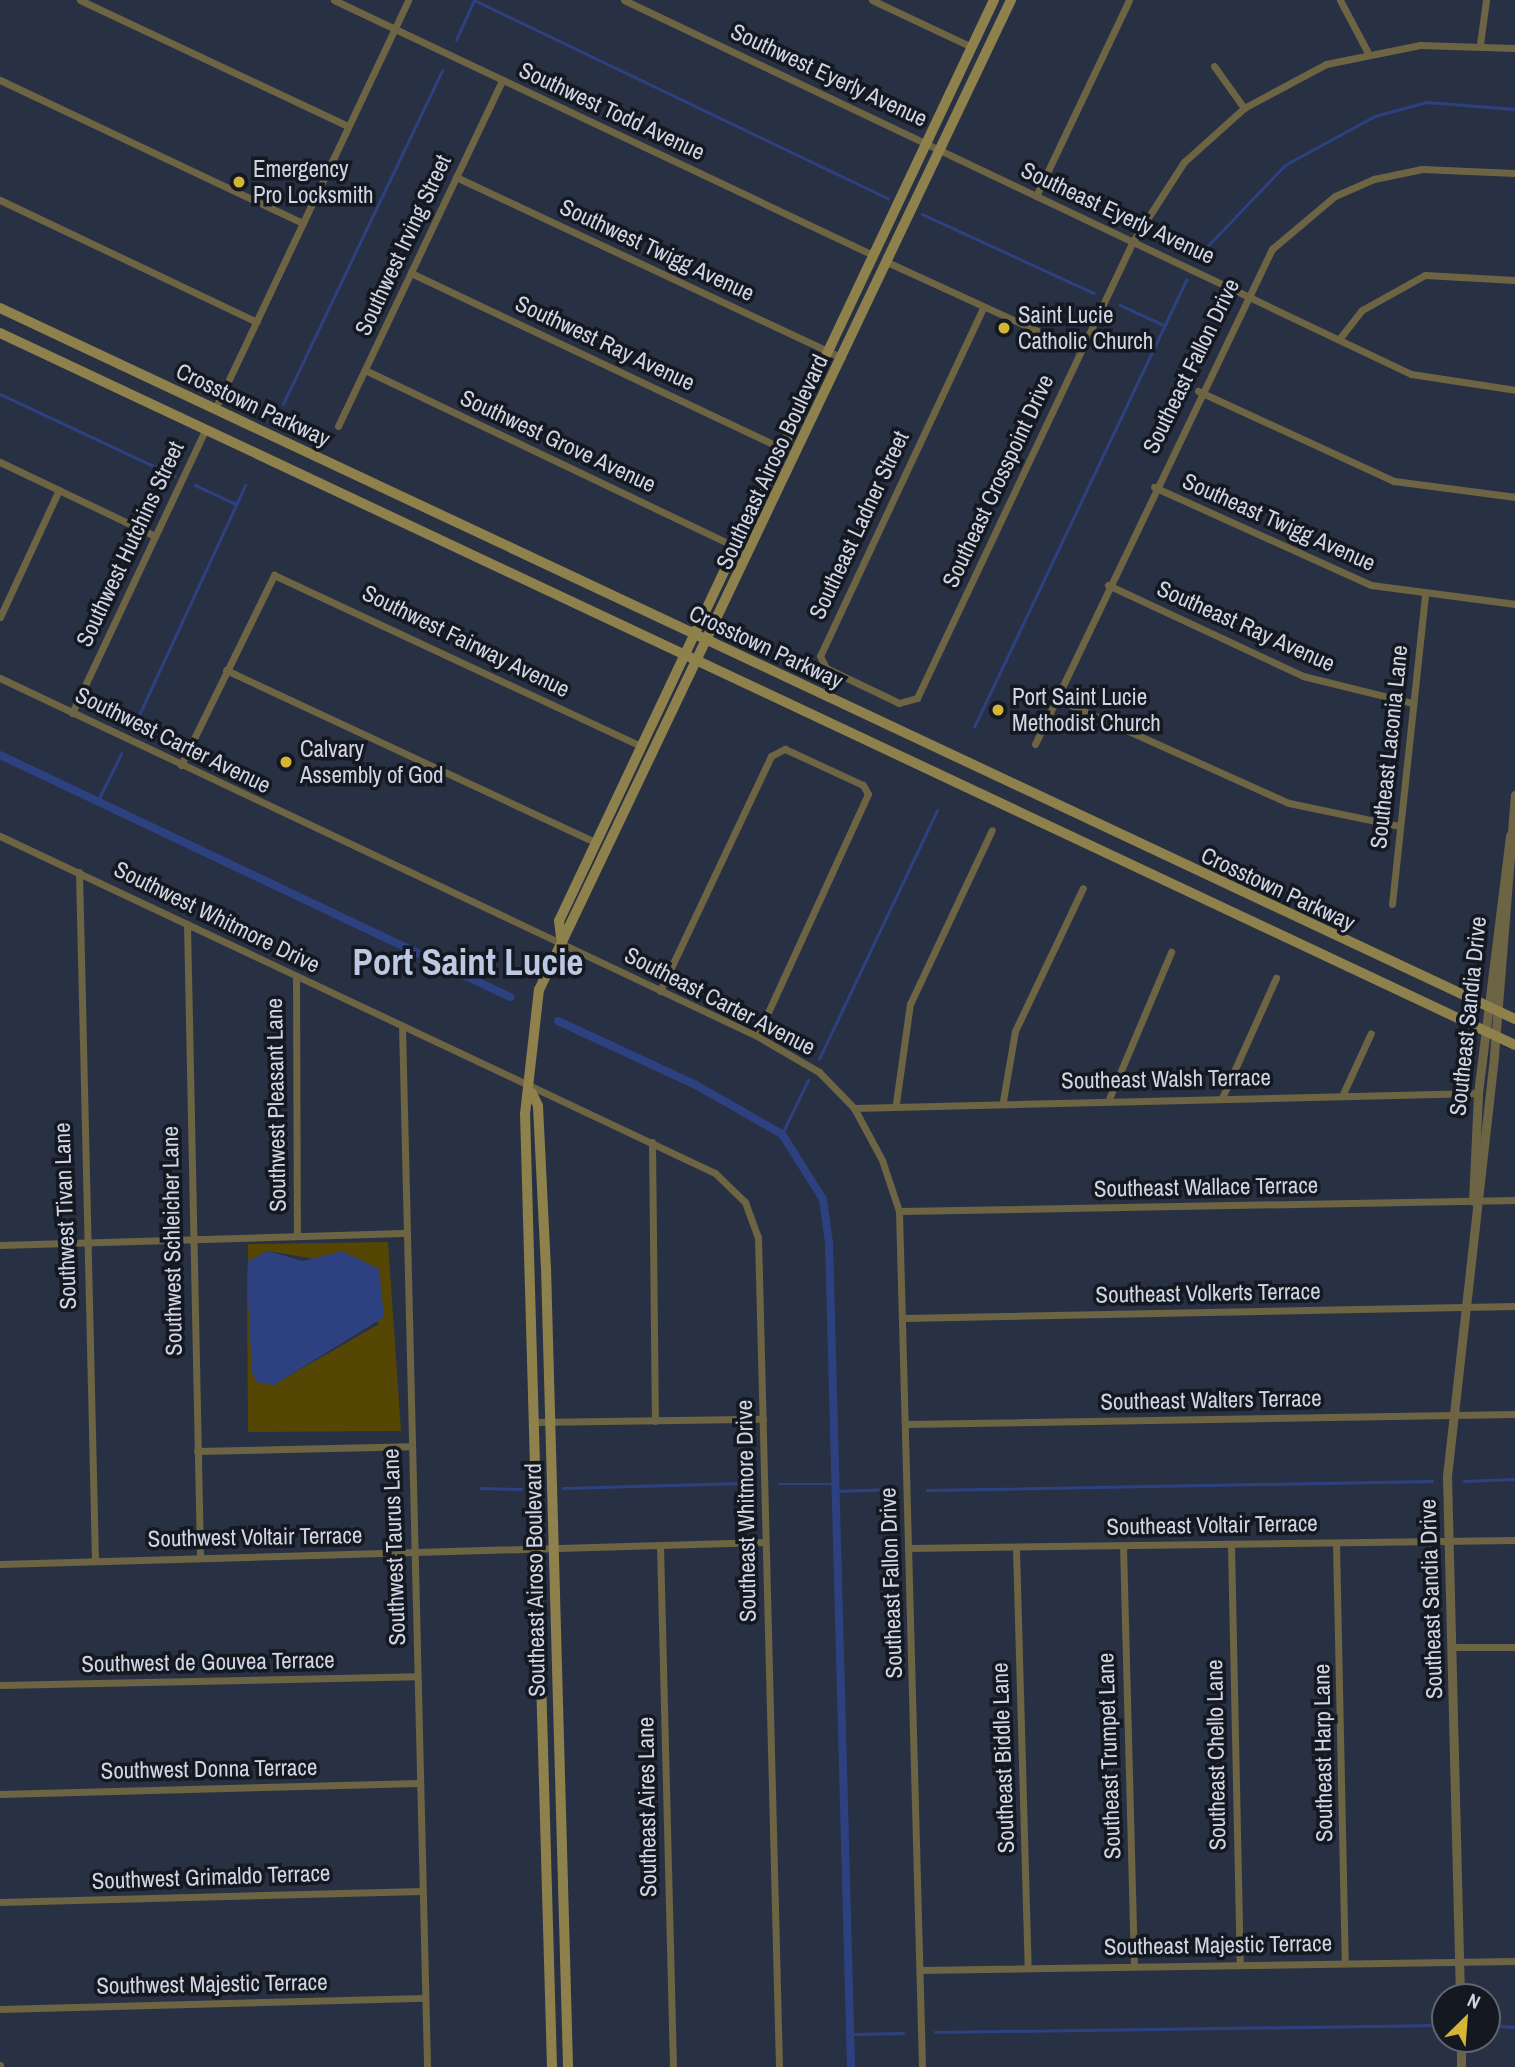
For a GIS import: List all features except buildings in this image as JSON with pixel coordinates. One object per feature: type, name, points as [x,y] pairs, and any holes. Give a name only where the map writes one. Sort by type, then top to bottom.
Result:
[{"type":"main road","name":"Southeast Airoso Boulevard","points":[[560,940],[559,921],[595,842],[994,0]]},
{"type":"main road","name":"Southeast Airoso Boulevard","points":[[552,2067],[534,1548],[534,1422],[525,1114],[532,1089],[539,990],[560,940],[574,926],[1011,0]]},
{"type":"main road","name":"Crosstown Parkway","points":[[0,308],[1515,1020]]},
{"type":"main road","name":"Crosstown Parkway","points":[[0,333],[1515,1045]]},
{"type":"main road","name":"Southeast Airoso Boulevard","points":[[532,1089],[540,1141],[568,2067]]},
{"type":"street","points":[[80,0],[348,126]]},
{"type":"street","name":"Southwest Todd Avenue","points":[[334,0],[873,255]]},
{"type":"street","points":[[215,409],[408,0]]},
{"type":"street","name":"Southwest Eyerly Avenue","points":[[624,0],[941,149]]},
{"type":"street","points":[[872,0],[972,47]]},
{"type":"street","points":[[1036,196],[1129,0]]},
{"type":"street","points":[[1340,0],[1367,51]]},
{"type":"street","points":[[1480,44],[1486,0]]},
{"type":"street","name":"Southeast Crosspoint Drive","points":[[916,698],[1133,241],[1184,162],[1244,108],[1326,64],[1367,51],[1480,44],[1515,48]]},
{"type":"street","points":[[1214,66],[1244,108]]},
{"type":"street","points":[[0,80],[303,223]]},
{"type":"street","name":"Southwest Irving Street","points":[[338,426],[502,81]]},
{"type":"street","name":"Southeast Eyerly Avenue","points":[[941,149],[1423,378],[1515,390]]},
{"type":"street","name":"Southeast Fallon Drive","points":[[1035,744],[1198,391],[1272,248],[1335,196],[1422,169],[1515,173]]},
{"type":"street","name":"Southwest Twigg Avenue","points":[[456,177],[842,359]]},
{"type":"street","points":[[0,200],[257,321]]},
{"type":"street","points":[[887,262],[1081,351]]},
{"type":"street","name":"Southwest Ray Avenue","points":[[411,273],[782,448]]},
{"type":"street","points":[[1340,338],[1362,310],[1425,275],[1515,279]]},
{"type":"street","name":"Southeast Ladner Street","points":[[916,698],[899,703],[826,668],[820,656],[983,308]]},
{"type":"street","name":"Southwest Grove Avenue","points":[[365,370],[734,546]]},
{"type":"street","points":[[1198,391],[1394,481],[1515,497]]},
{"type":"street","name":"Southwest Hutchins Street","points":[[72,713],[205,430]]},
{"type":"street","points":[[0,462],[155,536]]},
{"type":"street","name":"Southeast Twigg Avenue","points":[[1154,487],[1336,572],[1425,594],[1515,604]]},
{"type":"street","points":[[0,617],[59,490]]},
{"type":"street","name":"Southwest Fairway Avenue","points":[[226,670],[274,575],[641,746]]},
{"type":"street","name":"Southeast Ray Avenue","points":[[1108,584],[1303,676],[1412,703]]},
{"type":"street","name":"Southeast Laconia Lane","points":[[1392,904],[1425,594]]},
{"type":"street","points":[[181,765],[226,670],[595,842]]},
{"type":"street","name":"Southwest Carter Avenue","points":[[0,678],[560,940]]},
{"type":"street","points":[[1055,698],[1289,803],[1399,826]]},
{"type":"street","points":[[660,991],[778,750],[863,785],[868,794],[757,1036]]},
{"type":"street","name":"Southeast Sandia Drive","points":[[1460,1983],[1446,1542],[1450,1415],[1473,1201],[1496,1038],[1515,794]]},
{"type":"street","points":[[896,1103],[910,1004],[992,830]]},
{"type":"street","name":"Southwest Whitmore Drive","points":[[0,836],[532,1089]]},
{"type":"street","name":"Southeast Sandia Drive","points":[[1473,1201],[1478,1093],[1513,836]]},
{"type":"street","name":"Southwest Tivan Lane","points":[[79,872],[85,1242],[95,1560]]},
{"type":"street","points":[[1003,1101],[1015,1031],[1083,888]]},
{"type":"street","name":"Southwest Schleicher Lane","points":[[187,924],[191,1237],[200,1557]]},
{"type":"street","name":"Southeast Carter Avenue","points":[[560,940],[757,1036],[819,1072],[854,1108]]},
{"type":"street","points":[[1109,1099],[1171,952]]},
{"type":"street","name":"Southwest Pleasant Lane","points":[[296,976],[297,1234]]},
{"type":"street","points":[[1222,1098],[1276,978]]},
{"type":"street","name":"Southwest Taurus Lane","points":[[402,1027],[403,1233],[428,2067]]},
{"type":"street","points":[[1342,1096],[1371,1033]]},
{"type":"street","name":"Southeast Whitmore Drive","points":[[532,1089],[715,1173],[734,1187],[754,1217],[763,1419],[779,2067]]},
{"type":"street","name":"Southeast Walsh Terrace","points":[[854,1108],[896,1103],[1478,1093]]},
{"type":"street","name":"Southeast Fallon Drive","points":[[854,1108],[882,1160],[899,1211],[907,1424],[922,2067]]},
{"type":"street","points":[[652,1143],[655,1421]]},
{"type":"street","name":"Southeast Wallace Terrace","points":[[899,1211],[1515,1200]]},
{"type":"street","points":[[0,1245],[191,1237],[403,1233]]},
{"type":"street","name":"Southeast Volkerts Terrace","points":[[903,1318],[1515,1306]]},
{"type":"street","name":"Southeast Walters Terrace","points":[[907,1424],[1515,1414]]},
{"type":"street","points":[[534,1422],[763,1419]]},
{"type":"street","points":[[198,1451],[410,1446]]},
{"type":"street","name":"Southeast Voltair Terrace","points":[[909,1548],[1016,1549],[1515,1540]]},
{"type":"street","points":[[553,1548],[765,1542]]},
{"type":"street","name":"Southeast Harp Lane","points":[[1336,1542],[1345,1962]]},
{"type":"street","name":"Southeast Chello Lane","points":[[1231,1545],[1240,1964]]},
{"type":"street","name":"Southeast Aires Lane","points":[[660,1546],[673,2067]]},
{"type":"street","name":"Southeast Trumpet Lane","points":[[1123,1546],[1134,1966]]},
{"type":"street","name":"Southwest Voltair Terrace","points":[[0,1564],[553,1548]]},
{"type":"street","name":"Southeast Biddle Lane","points":[[1016,1549],[1028,1967]]},
{"type":"street","points":[[1451,1647],[1515,1647]]},
{"type":"street","name":"Southwest de Gouvea Terrace","points":[[0,1685],[417,1676]]},
{"type":"street","name":"Southwest Donna Terrace","points":[[0,1794],[419,1783]]},
{"type":"street","name":"Southwest Grimaldo Terrace","points":[[0,1902],[422,1891]]},
{"type":"street","name":"Southeast Majestic Terrace","points":[[921,1970],[1515,1961]]},
{"type":"street","name":"Southwest Majestic Terrace","points":[[0,2009],[425,1998]]},
{"type":"shaded area","points":[[388,1242],[401,1431],[248,1432],[247,1279],[252,1345],[273,1385],[379,1324],[320,1260],[268,1251],[248,1261],[248,1244]]},
{"type":"water","points":[[268,1251],[303,1261],[342,1251],[379,1269],[384,1317],[274,1385],[257,1382],[252,1373],[247,1279],[248,1261]]},
{"type":"waterway","points":[[456,40],[474,0],[888,198]]},
{"type":"waterway","points":[[283,404],[442,71]]},
{"type":"waterway","points":[[1199,255],[1285,165],[1375,116],[1427,102],[1515,109]]},
{"type":"waterway","points":[[922,214],[1094,293]]},
{"type":"waterway","points":[[974,727],[1186,280]]},
{"type":"waterway","points":[[1120,305],[1164,325]]},
{"type":"waterway","points":[[0,394],[175,476]]},
{"type":"waterway","points":[[195,485],[236,504]]},
{"type":"waterway","points":[[133,728],[245,486]]},
{"type":"waterway","points":[[97,802],[121,754]]},
{"type":"waterway","points":[[0,755],[510,997]]},
{"type":"waterway","points":[[819,1059],[937,811]]},
{"type":"waterway","points":[[558,1021],[696,1085],[782,1134],[823,1199],[829,1243],[851,2067]]},
{"type":"waterway","points":[[782,1134],[808,1080]]},
{"type":"waterway","points":[[1464,1481],[1515,1479]]},
{"type":"waterway","points":[[927,1490],[1432,1481]]},
{"type":"waterway","points":[[563,1488],[744,1483]]},
{"type":"waterway","points":[[779,1484],[836,1484]]},
{"type":"waterway","points":[[481,1488],[521,1489]]},
{"type":"waterway","points":[[836,1491],[893,1489]]},
{"type":"waterway","points":[[935,2032],[1431,2025]]},
{"type":"waterway","points":[[1501,2026],[1515,2027]]},
{"type":"waterway","points":[[852,2034],[903,2033]]},
{"type":"place","name":"Emergency Pro Locksmith","points":[[239,182]]},
{"type":"place","name":"Saint Lucie Catholic Church","points":[[1004,328]]},
{"type":"place","name":"Port Saint Lucie Methodist Church","points":[[998,710]]},
{"type":"place","name":"Calvary Assembly of God","points":[[286,762]]},
{"type":"district","name":"Port Saint Lucie","points":[[468,962]]}]
